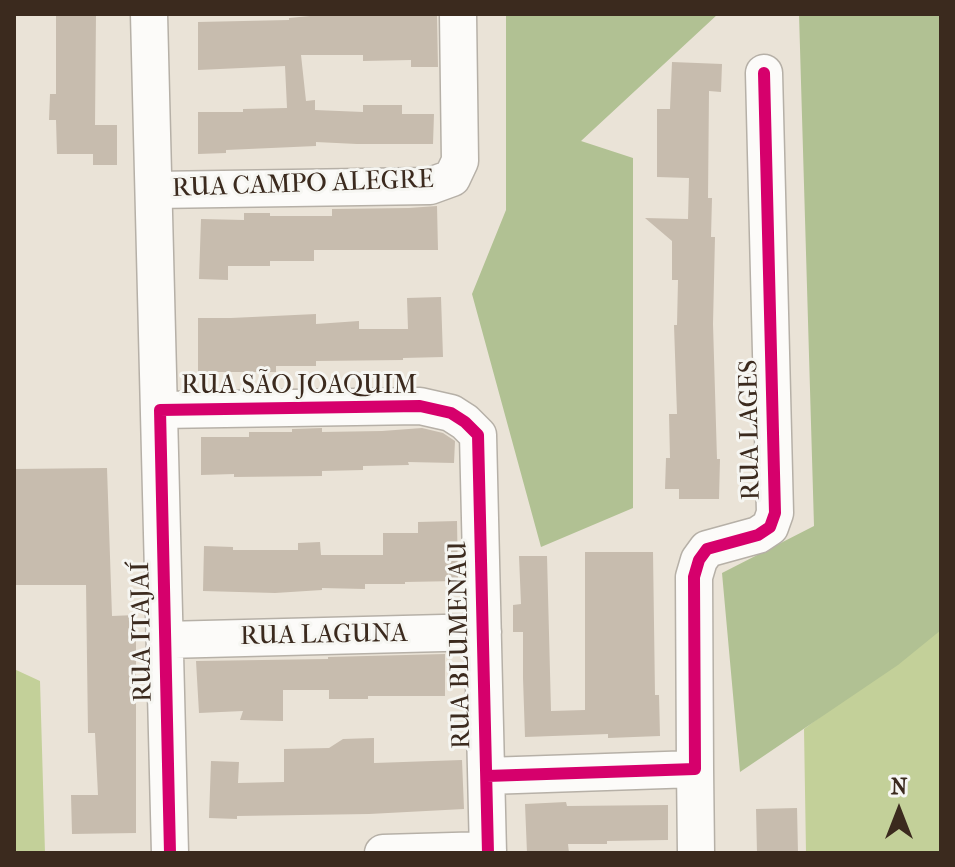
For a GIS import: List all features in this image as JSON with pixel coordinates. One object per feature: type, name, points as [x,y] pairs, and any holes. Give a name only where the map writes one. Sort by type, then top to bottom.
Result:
[{"type":"street","name":"RUA ITAJAÍ","points":[[149,14],[170,853]]},
{"type":"street","name":"RUA CAMPO ALEGRE","points":[[154,190],[430,186],[452,178],[460,161],[458,14]]},
{"type":"street","name":"RUA LAGES","points":[[696,853],[694,577],[699,560],[707,549],[758,535],[770,527],[775,513],[764,73]]},
{"type":"street","name":"RUA SÃO JOAQUIM","points":[[160,410],[420,406],[451,413],[478,435]]},
{"type":"street","name":"RUA BLUMENAU","points":[[478,435],[488,851]]},
{"type":"street","name":"RUA LAGUNA","points":[[165,640],[483,632]]},
{"type":"street","points":[[487,776],[695,769]]},
{"type":"street","points":[[383,853],[488,851]]},
{"type":"green space","points":[[506,14],[718,14],[581,141],[633,158],[633,508],[541,547],[472,294],[506,210]]},
{"type":"green space","points":[[799,14],[941,14],[941,630],[898,665],[740,772],[722,573],[814,526]]},
{"type":"green space","points":[[941,626],[941,853],[806,853],[804,729]]},
{"type":"green space","points":[[14,669],[40,681],[45,853],[14,853]]},
{"type":"building","points":[[56,14],[96,14],[95,125],[117,125],[117,165],[93,165],[93,154],[57,154],[56,120],[49,120],[50,94],[56,94]]},
{"type":"building","points":[[331,14],[437,16],[438,67],[411,67],[411,60],[363,61],[363,55],[301,55],[306,101],[315,100],[315,110],[363,112],[363,105],[402,105],[402,114],[434,114],[433,144],[316,142],[316,146],[198,154],[198,112],[287,108],[285,66],[198,70],[198,22],[289,20]]},
{"type":"building","points":[[672,62],[722,64],[721,92],[709,91],[708,198],[712,198],[711,237],[715,237],[713,324],[719,499],[679,499],[679,489],[665,489],[666,458],[670,458],[669,414],[677,414],[674,325],[677,325],[678,280],[672,280],[672,241],[645,218],[688,219],[689,178],[657,177],[657,109],[670,109]]},
{"type":"building","points":[[437,206],[438,250],[314,250],[314,261],[270,261],[270,266],[228,266],[228,280],[199,279],[201,219],[244,220],[244,213],[332,216],[332,209]]},
{"type":"building","points":[[441,297],[443,357],[316,361],[316,366],[276,366],[276,372],[198,372],[198,318],[316,314],[316,324],[359,321],[359,329],[408,329],[407,298]]},
{"type":"building","points":[[322,428],[322,432],[422,428],[443,433],[455,441],[454,463],[408,462],[409,465],[363,466],[363,470],[322,471],[322,476],[201,475],[201,437],[249,437],[249,432]]},
{"type":"building","points":[[107,468],[112,616],[136,615],[136,833],[72,834],[71,795],[98,795],[95,733],[88,733],[86,585],[14,585],[14,469]]},
{"type":"building","points":[[457,521],[458,581],[365,584],[365,589],[322,588],[275,593],[203,591],[204,546],[233,547],[233,550],[298,550],[298,543],[320,542],[321,555],[383,555],[383,533],[418,533],[418,522]]},
{"type":"building","points":[[585,552],[653,552],[655,695],[659,695],[660,736],[525,737],[523,632],[513,632],[513,605],[521,604],[519,556],[547,556],[551,711],[585,710]]},
{"type":"building","points":[[445,654],[445,696],[329,699],[329,690],[283,690],[283,721],[240,720],[243,711],[199,713],[196,661]]},
{"type":"building","points":[[374,738],[374,763],[462,760],[464,809],[209,818],[211,761],[239,762],[238,783],[284,782],[284,749],[329,748],[343,739]]},
{"type":"building","points":[[566,802],[567,806],[668,805],[668,840],[568,844],[569,853],[527,853],[525,804]]},
{"type":"building","points":[[797,808],[798,853],[757,853],[756,809]]},
{"type":"cycle path","points":[[487,776],[695,769],[694,577],[699,560],[707,549],[758,535],[770,527],[775,513],[764,73]]},
{"type":"cycle path","points":[[170,853],[160,410],[420,406],[451,413],[478,435],[488,853]]}]
